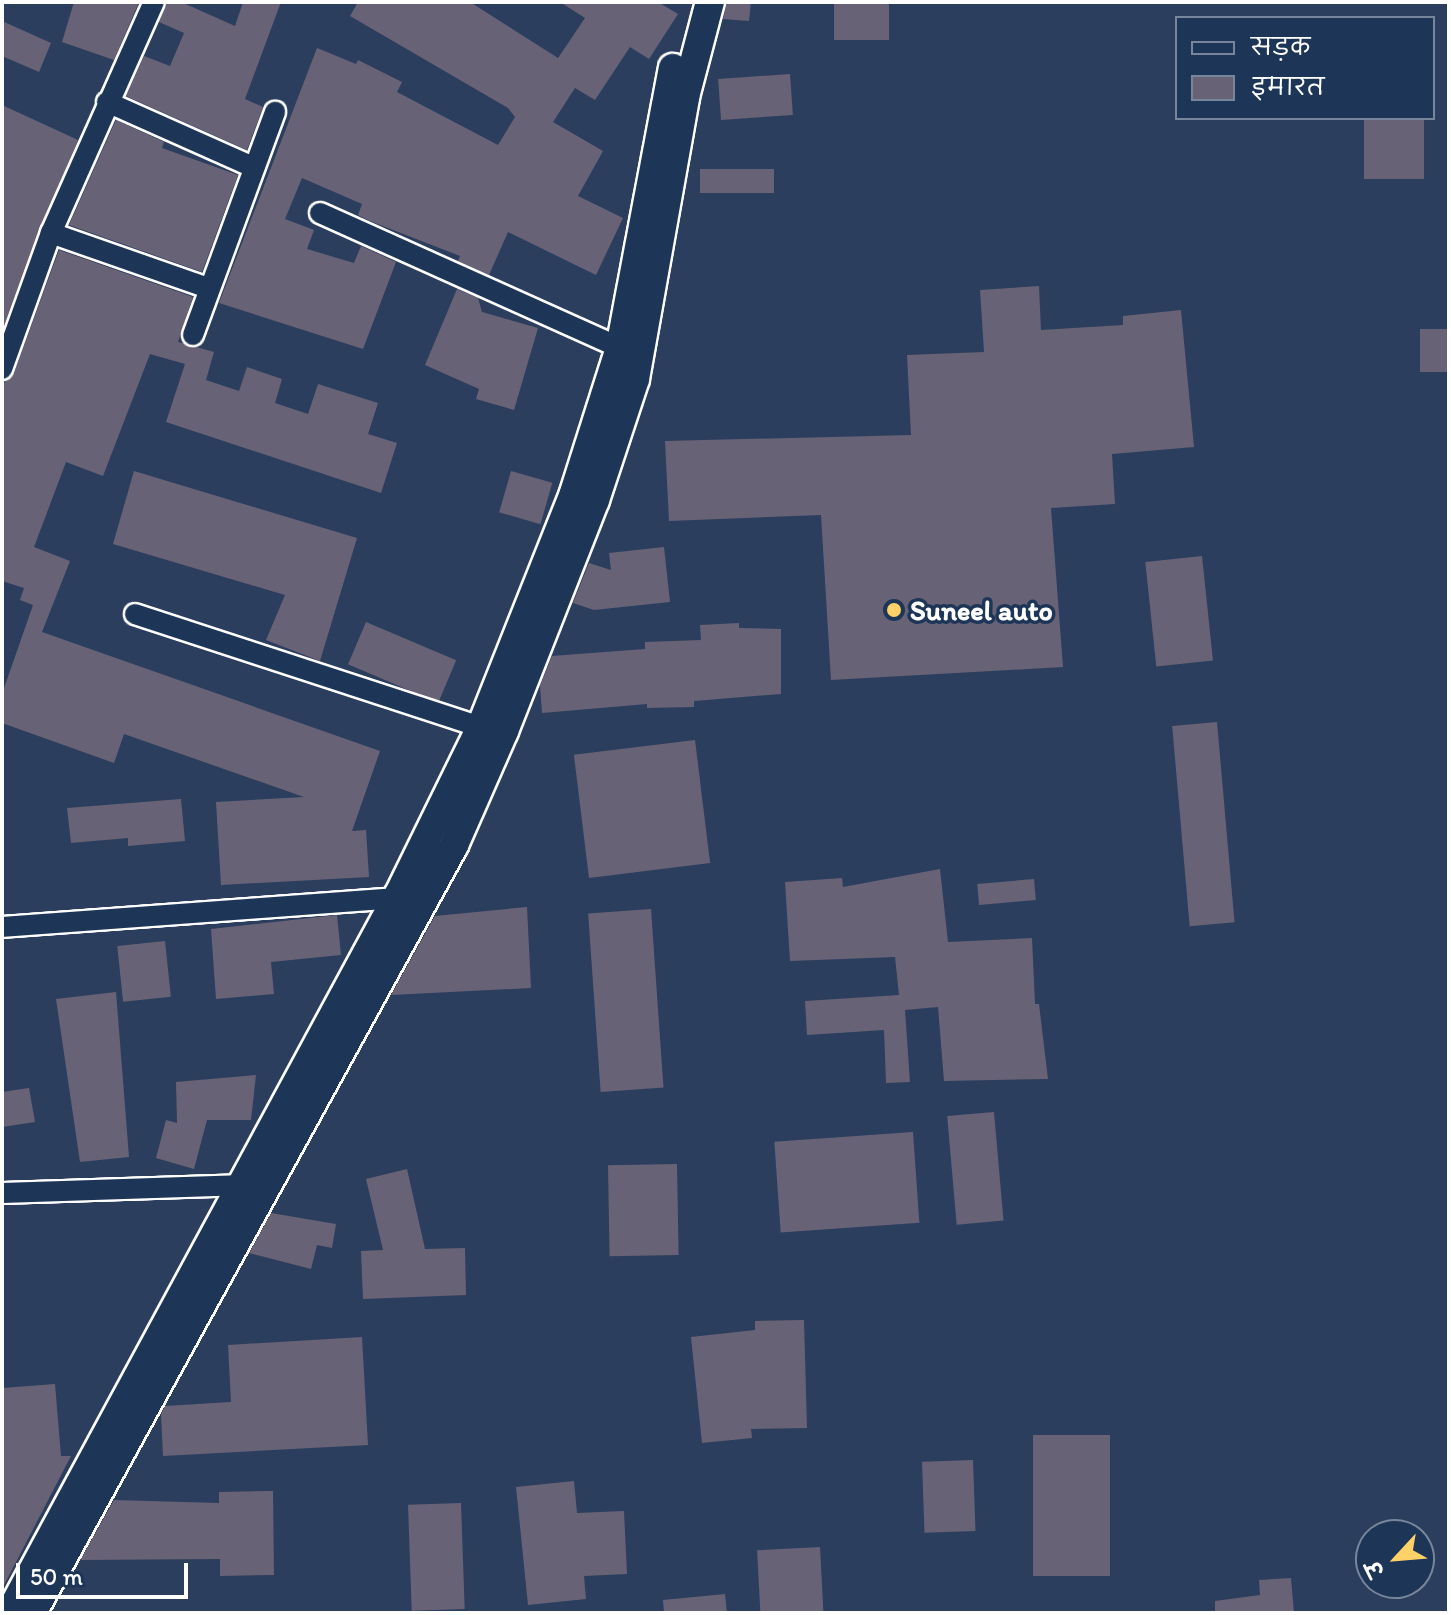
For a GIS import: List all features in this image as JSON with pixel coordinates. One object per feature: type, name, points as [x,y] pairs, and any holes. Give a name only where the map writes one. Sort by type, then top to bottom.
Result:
[{"type":"street","points":[[2,369],[6,346],[51,233],[154,2]]},
{"type":"street","points":[[10,1613],[181,1316],[411,897],[481,727],[585,497],[620,348],[667,90],[692,2]]},
{"type":"street","points":[[2,927],[411,897],[454,845],[504,731],[585,497],[642,352],[685,97],[710,2]]},
{"type":"street","points":[[107,102],[253,167]]},
{"type":"street","points":[[193,335],[275,112]]},
{"type":"street","points":[[320,213],[620,348]]},
{"type":"street","points":[[51,233],[208,288]]},
{"type":"street","points":[[135,614],[481,727]]},
{"type":"street","points":[[2,1193],[249,1190]]},
{"type":"street","points":[[32,1613],[181,1316]]},
{"type":"building","points":[[74,2],[139,2],[114,60],[62,42]]},
{"type":"building","points":[[167,2],[181,2],[235,26],[243,2],[281,2],[245,99],[263,107],[247,150],[126,96],[144,56],[170,66],[184,33],[159,22]]},
{"type":"building","points":[[358,2],[470,2],[558,58],[585,18],[560,2],[658,2],[678,14],[649,59],[630,47],[595,100],[575,88],[553,122],[603,151],[578,196],[623,218],[596,275],[508,232],[489,275],[458,261],[460,256],[358,215],[362,204],[302,178],[285,219],[314,230],[307,249],[354,263],[361,246],[396,262],[363,349],[219,303],[317,48],[356,64],[358,60],[402,82],[397,92],[498,145],[515,117],[508,108],[350,16]]},
{"type":"building","points":[[727,2],[751,2],[749,21],[723,19]]},
{"type":"building","points":[[834,2],[889,2],[889,40],[834,40]]},
{"type":"building","points":[[2,21],[51,43],[39,72],[2,56]]},
{"type":"building","points":[[790,74],[793,115],[721,120],[718,79]]},
{"type":"building","points":[[2,105],[78,140],[2,331]]},
{"type":"building","points":[[116,120],[164,142],[162,148],[238,175],[202,272],[69,225]]},
{"type":"building","points":[[1364,120],[1424,120],[1424,179],[1364,179]]},
{"type":"building","points":[[700,169],[774,169],[774,193],[700,193]]},
{"type":"building","points":[[59,250],[193,297],[178,342],[214,352],[206,380],[239,391],[247,367],[282,379],[275,403],[308,414],[318,384],[378,403],[368,434],[397,443],[381,493],[166,422],[185,364],[150,354],[103,476],[66,462],[34,547],[70,561],[42,632],[380,751],[352,831],[366,830],[369,877],[221,885],[216,802],[304,797],[124,734],[114,763],[2,723],[2,694],[33,605],[20,600],[24,588],[2,581],[2,385],[14,373]]},
{"type":"building","points":[[1039,286],[1041,330],[1123,325],[1123,316],[1181,310],[1194,447],[1112,454],[1115,504],[1051,508],[1063,667],[831,680],[821,515],[669,521],[665,441],[911,435],[907,355],[984,352],[980,290]]},
{"type":"building","points":[[457,289],[478,298],[482,312],[538,328],[514,410],[476,399],[479,389],[425,365]]},
{"type":"building","points":[[1420,329],[1449,329],[1449,372],[1420,372]]},
{"type":"building","points":[[134,471],[357,538],[320,661],[266,640],[285,595],[113,544]]},
{"type":"building","points":[[511,471],[552,483],[540,524],[499,512]]},
{"type":"building","points":[[664,547],[670,602],[594,610],[573,603],[589,563],[611,570],[609,553]]},
{"type":"building","points":[[1202,556],[1213,660],[1156,666],[1145,562]]},
{"type":"building","points":[[366,622],[456,660],[438,703],[348,664]]},
{"type":"building","points":[[739,623],[739,628],[781,629],[781,694],[694,701],[694,707],[647,708],[647,704],[542,713],[540,686],[552,656],[645,649],[645,642],[701,640],[700,625]]},
{"type":"building","points":[[1217,722],[1235,922],[1190,926],[1172,726]]},
{"type":"building","points":[[695,740],[710,863],[589,878],[574,755]]},
{"type":"building","points":[[181,799],[185,841],[128,846],[128,838],[71,843],[67,808]]},
{"type":"building","points":[[940,869],[948,942],[1032,938],[1035,1004],[1039,1004],[1048,1079],[944,1081],[938,1007],[905,1010],[910,1082],[886,1083],[884,1030],[807,1035],[805,1001],[899,995],[895,957],[790,961],[785,882],[842,878],[843,887]]},
{"type":"building","points":[[1034,879],[1036,900],[979,905],[977,884]]},
{"type":"building","points":[[527,907],[531,988],[391,995],[435,916]]},
{"type":"building","points":[[651,909],[663,1088],[601,1092],[588,913]]},
{"type":"building","points":[[337,915],[341,955],[271,962],[274,994],[216,999],[211,929]]},
{"type":"building","points":[[165,941],[171,997],[123,1002],[117,946]]},
{"type":"building","points":[[116,992],[129,1157],[80,1162],[56,999]]},
{"type":"building","points":[[256,1075],[251,1120],[207,1120],[194,1169],[156,1158],[166,1120],[177,1123],[176,1082]]},
{"type":"building","points":[[29,1088],[35,1122],[2,1127],[2,1092]]},
{"type":"building","points":[[994,1112],[1003,1221],[957,1225],[947,1116]]},
{"type":"building","points":[[913,1132],[919,1223],[781,1232],[774,1142]]},
{"type":"building","points":[[677,1164],[679,1255],[610,1256],[608,1165]]},
{"type":"building","points":[[407,1169],[425,1249],[465,1248],[466,1295],[363,1299],[361,1251],[383,1250],[366,1179]]},
{"type":"building","points":[[271,1213],[336,1224],[332,1248],[317,1245],[311,1269],[249,1253]]},
{"type":"building","points":[[804,1320],[807,1428],[751,1429],[752,1438],[702,1443],[691,1337],[755,1330],[755,1321]]},
{"type":"building","points":[[362,1337],[368,1445],[163,1456],[161,1414],[165,1406],[231,1402],[228,1345]]},
{"type":"building","points":[[55,1384],[61,1456],[71,1456],[2,1589],[2,1388]]},
{"type":"building","points":[[1033,1435],[1110,1435],[1110,1576],[1033,1576]]},
{"type":"building","points":[[973,1460],[975,1531],[925,1533],[922,1462]]},
{"type":"building","points":[[574,1481],[577,1513],[624,1511],[627,1574],[584,1576],[586,1599],[528,1605],[516,1487]]},
{"type":"building","points":[[273,1491],[274,1575],[220,1576],[220,1559],[80,1560],[114,1500],[219,1503],[219,1492]]},
{"type":"building","points":[[461,1503],[465,1609],[412,1611],[408,1505]]},
{"type":"building","points":[[820,1547],[823,1613],[760,1613],[757,1550]]},
{"type":"building","points":[[1291,1578],[1294,1613],[1215,1613],[1215,1601],[1260,1595],[1259,1580]]},
{"type":"building","points":[[725,1594],[727,1613],[664,1613],[663,1600]]},
{"type":"place","name":"Suneel auto","points":[[894,610]]}]
